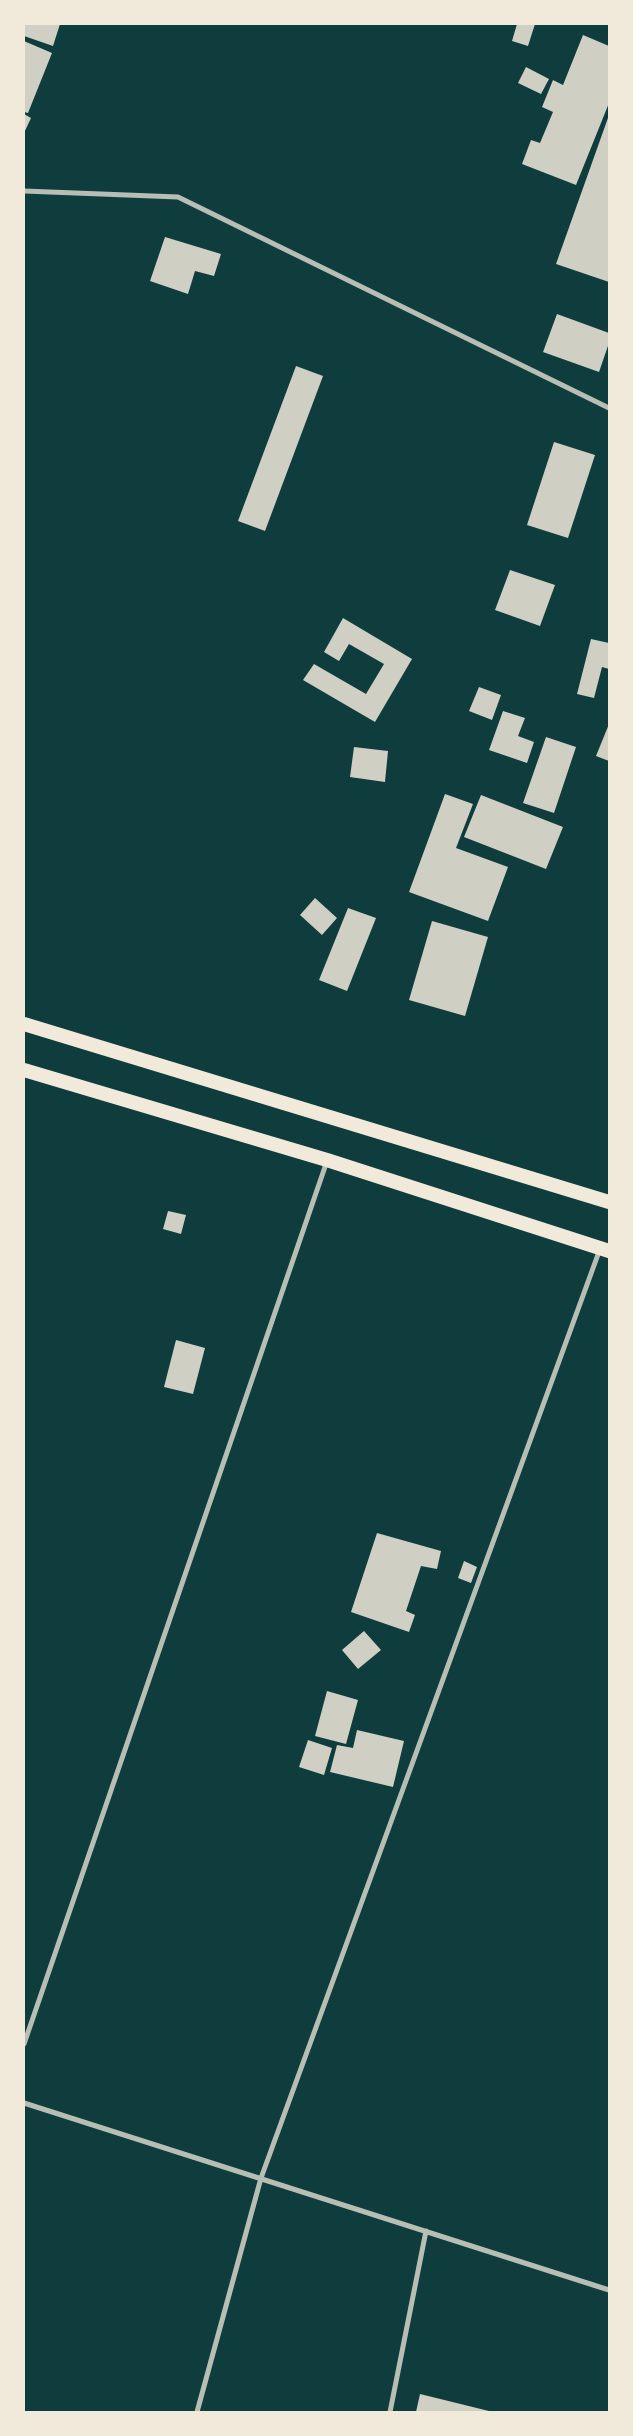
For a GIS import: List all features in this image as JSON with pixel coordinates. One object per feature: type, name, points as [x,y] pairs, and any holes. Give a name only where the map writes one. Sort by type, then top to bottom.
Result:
[{"type":"highway","points":[[24,1024],[609,1202]]},
{"type":"highway","points":[[24,1070],[327,1160],[605,1250]]},
{"type":"street","points":[[24,191],[178,197],[609,408]]},
{"type":"street","points":[[24,2044],[327,1160]]},
{"type":"street","points":[[197,2412],[261,2178],[605,1250]]},
{"type":"street","points":[[24,2103],[609,2290]]},
{"type":"street","points":[[390,2412],[426,2231]]},
{"type":"building","points":[[24,24],[60,24],[53,46],[24,36]]},
{"type":"building","points":[[517,24],[535,24],[528,46],[512,41]]},
{"type":"building","points":[[583,35],[609,46],[609,103],[576,185],[522,164],[531,140],[540,143],[553,112],[542,107],[553,80],[563,85]]},
{"type":"building","points":[[24,41],[52,53],[28,113],[24,112]]},
{"type":"building","points":[[526,67],[549,79],[541,94],[518,83]]},
{"type":"building","points":[[24,114],[31,118],[24,133]]},
{"type":"building","points":[[609,115],[609,282],[556,264]]},
{"type":"building","points":[[165,237],[221,254],[214,276],[195,271],[188,294],[150,281]]},
{"type":"building","points":[[557,314],[609,333],[609,343],[599,372],[543,352]]},
{"type":"building","points":[[296,366],[323,376],[265,531],[238,521]]},
{"type":"building","points":[[554,442],[595,455],[568,538],[527,525]]},
{"type":"building","points":[[510,570],[555,585],[540,626],[495,610]]},
{"type":"building","points":[[343,618],[412,659],[375,722],[303,680],[314,664],[366,694],[384,664],[349,644],[339,661],[324,652]]},
{"type":"building","points":[[591,639],[609,643],[609,669],[602,667],[594,698],[577,694]]},
{"type":"building","points":[[479,687],[501,695],[492,720],[469,711]]},
{"type":"building","points":[[503,711],[525,718],[518,736],[534,742],[527,763],[489,750]]},
{"type":"building","points":[[609,724],[609,761],[596,756]]},
{"type":"building","points":[[546,737],[576,747],[554,813],[523,803]]},
{"type":"building","points":[[354,747],[388,751],[385,782],[350,777]]},
{"type":"building","points":[[445,794],[473,804],[456,848],[508,867],[488,921],[409,892]]},
{"type":"building","points":[[481,795],[563,827],[546,869],[464,837]]},
{"type":"building","points":[[315,898],[337,918],[322,935],[300,915]]},
{"type":"building","points":[[348,908],[376,918],[347,991],[319,980]]},
{"type":"building","points":[[432,921],[488,937],[465,1016],[409,1000]]},
{"type":"building","points":[[168,1211],[186,1215],[181,1234],[163,1229]]},
{"type":"building","points":[[176,1340],[205,1348],[193,1394],[164,1387]]},
{"type":"building","points":[[377,1533],[441,1551],[437,1569],[421,1566],[406,1611],[415,1615],[409,1632],[351,1612]]},
{"type":"building","points":[[464,1561],[477,1567],[471,1583],[458,1578]]},
{"type":"building","points":[[364,1631],[381,1650],[358,1669],[342,1650]]},
{"type":"building","points":[[327,1691],[358,1700],[346,1744],[315,1736]]},
{"type":"building","points":[[357,1730],[404,1741],[393,1787],[330,1772],[337,1745],[353,1748]]},
{"type":"building","points":[[308,1740],[332,1748],[324,1775],[299,1767]]},
{"type":"building","points":[[420,2394],[493,2412],[416,2412]]}]
